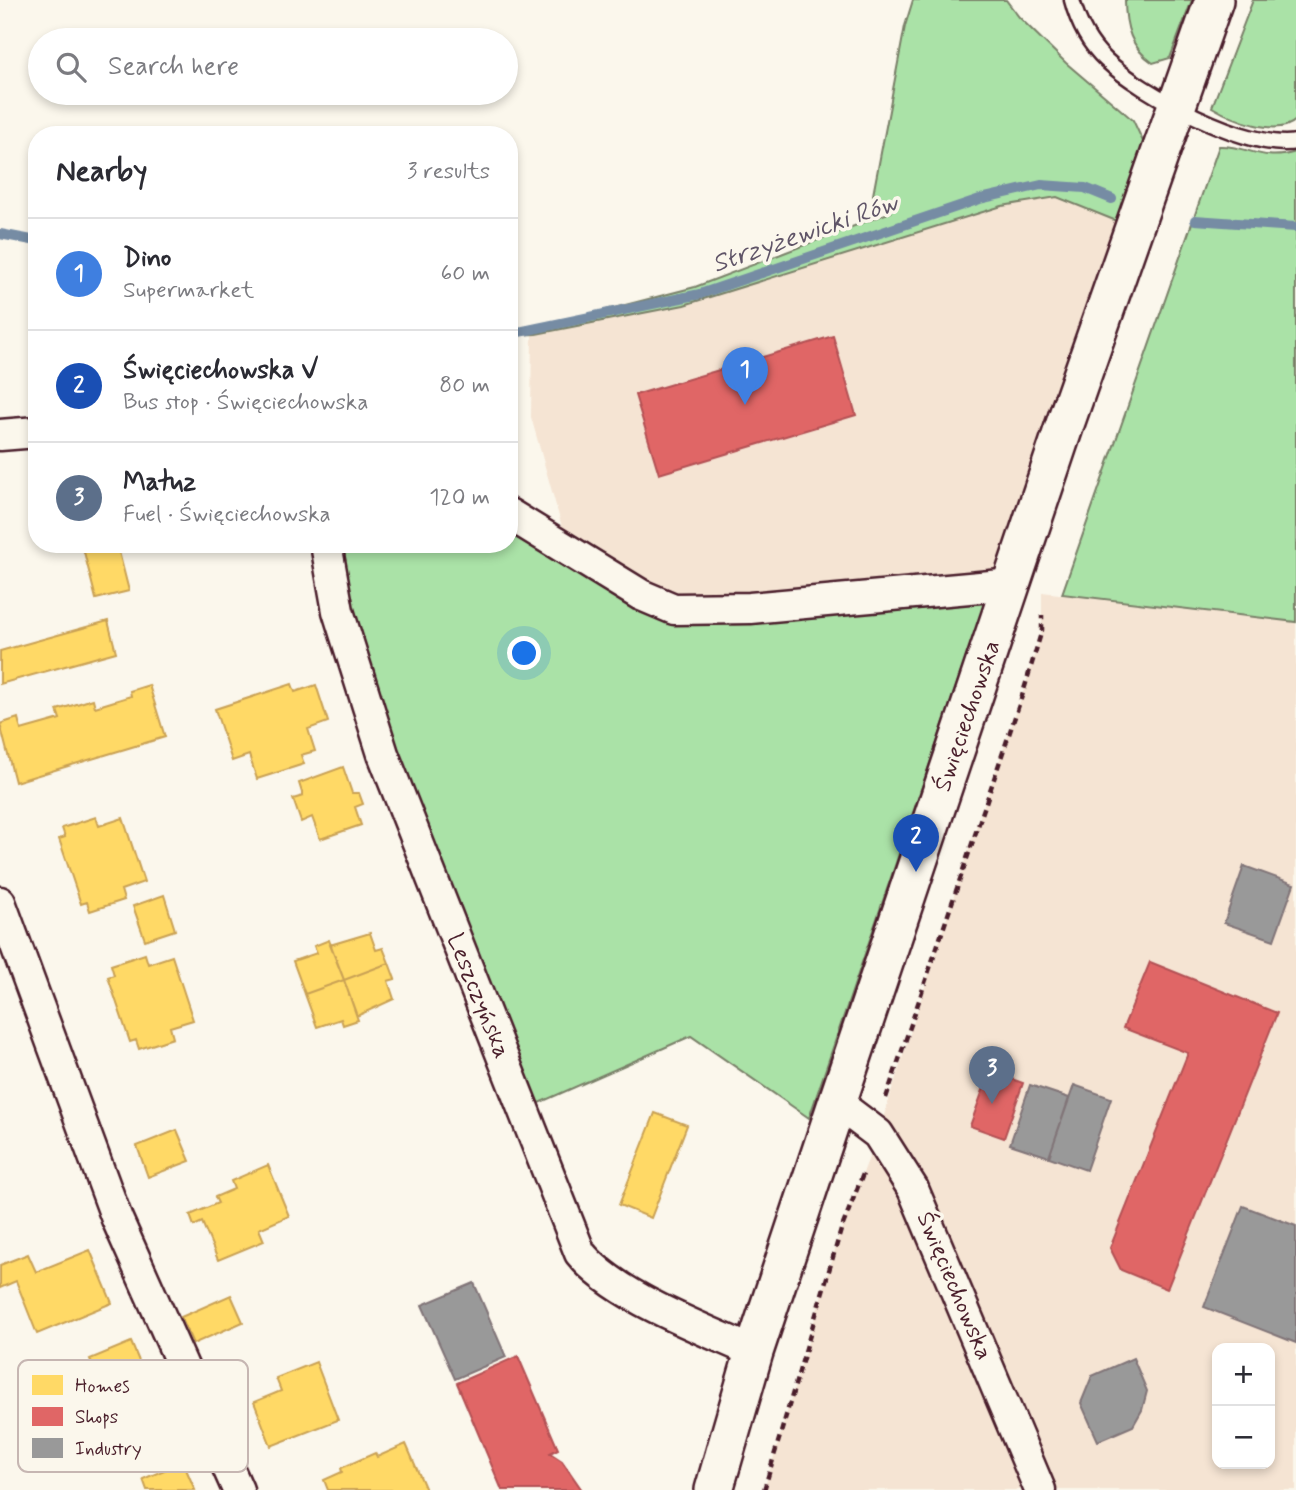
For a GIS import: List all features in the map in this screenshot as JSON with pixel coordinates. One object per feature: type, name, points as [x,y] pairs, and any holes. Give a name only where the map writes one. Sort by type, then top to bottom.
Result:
[{"type":"street","name":"Święciechowska","points":[[1040,1490],[913,1189],[878,1134],[837,1103],[1064,427],[1214,0]]},
{"type":"street","points":[[0,435],[28,433]]},
{"type":"street","points":[[518,519],[641,594],[674,609],[750,608],[1013,584]]},
{"type":"street","name":"Leszczyńska","points":[[328,553],[338,611],[383,754],[580,1252],[591,1266],[624,1290],[754,1352]]},
{"type":"street","points":[[0,902],[117,1219],[180,1360]]},
{"type":"street","points":[[714,1490],[754,1352],[837,1103]]},
{"type":"street","points":[[230,1472],[238,1490]]},
{"type":"lane","points":[[1072,0],[1084,34],[1107,61],[1176,109],[1270,142],[1296,142]]},
{"type":"path","points":[[764,1490],[841,1230],[878,1134],[890,1082],[1023,693],[1042,630],[1042,605]]},
{"type":"shaded area","points":[[1057,197],[1134,228],[1013,584],[702,611],[560,543],[562,527],[531,417],[532,330],[684,305],[1002,206]]},
{"type":"shaded area","points":[[1042,592],[1296,622],[1296,1490],[764,1490],[841,1230],[878,1134],[972,839],[1042,630]]},
{"type":"green space","points":[[913,0],[1006,0],[1019,17],[1066,63],[1133,120],[1146,148],[1134,228],[1057,197],[1002,206],[684,305],[536,334],[518,335],[695,287],[891,212],[873,195],[905,26]]},
{"type":"green space","points":[[1125,0],[1192,0],[1170,58],[1153,63],[1139,51],[1128,28]]},
{"type":"green space","points":[[1253,0],[1296,0],[1296,120],[1288,125],[1254,125],[1212,107]]},
{"type":"green space","points":[[1219,146],[1273,156],[1296,152],[1296,622],[1062,594]]},
{"type":"green space","points":[[518,519],[674,609],[991,584],[809,1118],[691,1036],[523,1110],[383,754],[328,553],[518,553]]},
{"type":"building: Homes","points":[[84,553],[119,553],[129,591],[96,599]]},
{"type":"building: Homes","points":[[108,621],[116,652],[0,684],[0,651]]},
{"type":"building: Homes","points":[[292,684],[295,692],[316,685],[328,722],[308,729],[315,751],[301,755],[304,764],[257,779],[249,755],[232,761],[215,709]]},
{"type":"building: Homes","points":[[149,685],[165,737],[15,782],[0,724],[18,718],[21,730],[60,719],[57,710],[93,699],[95,707],[131,696],[130,691]]},
{"type":"building: Homes","points":[[343,767],[352,793],[359,793],[363,804],[355,807],[361,825],[320,839],[312,817],[301,822],[293,799],[303,796],[299,783]]},
{"type":"building: Homes","points":[[96,817],[99,826],[123,818],[144,882],[121,890],[124,900],[90,911],[87,902],[81,904],[59,839],[65,837],[62,828]]},
{"type":"building: Homes","points":[[164,895],[175,930],[145,940],[133,906]]},
{"type":"building: Homes","points":[[370,933],[376,950],[383,948],[389,963],[344,980],[330,945]]},
{"type":"building: Homes","points":[[329,940],[344,980],[305,994],[293,961],[317,953],[314,946]]},
{"type":"building: Homes","points":[[145,954],[148,964],[172,956],[193,1020],[170,1027],[173,1038],[139,1049],[136,1040],[130,1042],[108,977],[114,975],[111,965]]},
{"type":"building: Homes","points":[[389,963],[395,979],[388,981],[394,999],[357,1016],[344,980]]},
{"type":"building: Homes","points":[[344,980],[358,1020],[343,1025],[341,1019],[317,1027],[305,994]]},
{"type":"building: Homes","points":[[655,1113],[687,1125],[651,1218],[619,1205]]},
{"type":"building: Homes","points":[[177,1130],[190,1161],[148,1177],[137,1146]]},
{"type":"building: Homes","points":[[268,1165],[289,1216],[259,1229],[264,1241],[218,1260],[202,1222],[194,1226],[190,1215],[218,1203],[215,1197],[234,1189],[231,1181]]},
{"type":"building: Homes","points":[[90,1250],[112,1303],[37,1334],[16,1281],[0,1288],[0,1265],[28,1254],[36,1272]]},
{"type":"building: Homes","points":[[231,1295],[243,1322],[193,1344],[181,1317]]},
{"type":"building: Homes","points":[[131,1342],[138,1360],[90,1360]]},
{"type":"building: Homes","points":[[316,1362],[338,1420],[271,1446],[254,1402],[281,1391],[276,1378]]},
{"type":"building: Homes","points":[[406,1444],[426,1490],[328,1490],[324,1480],[342,1472],[341,1468],[375,1453],[377,1457]]},
{"type":"building: Homes","points":[[159,1472],[187,1472],[195,1490],[147,1490],[143,1479]]},
{"type":"building: Shops","points":[[833,336],[856,415],[659,474],[635,395]]},
{"type":"building: Shops","points":[[1150,962],[1277,1013],[1167,1289],[1121,1270],[1110,1248],[1188,1053],[1123,1028]]},
{"type":"building: Shops","points":[[990,1071],[1023,1083],[1004,1138],[970,1126]]},
{"type":"building: Shops","points":[[518,1356],[558,1449],[550,1453],[562,1461],[582,1490],[502,1490],[457,1383]]},
{"type":"building: Industry","points":[[1244,866],[1294,884],[1274,940],[1224,923]]},
{"type":"building: Industry","points":[[1030,1085],[1069,1098],[1049,1157],[1010,1144]]},
{"type":"building: Industry","points":[[1074,1085],[1111,1098],[1086,1170],[1049,1157]]},
{"type":"building: Industry","points":[[1243,1206],[1296,1226],[1296,1343],[1204,1307]]},
{"type":"building: Industry","points":[[474,1283],[506,1357],[455,1379],[422,1305]]},
{"type":"building: Industry","points":[[1133,1358],[1147,1391],[1142,1410],[1133,1426],[1098,1441],[1081,1403],[1092,1376]]},
{"type":"waterway","name":"Strzyżewicki Rów","points":[[518,332],[700,294],[980,199],[1041,185],[1085,188],[1112,199]]},
{"type":"waterway","name":"Strzyżewicki Rów","points":[[1195,220],[1296,227]]},
{"type":"waterway","name":"Strzyżewicki Rów","points":[[0,234],[28,239]]},
{"type":"place","name":"Dino","points":[[745,405]]},
{"type":"place","name":"Święciechowska V","points":[[916,872]]},
{"type":"place","name":"Matuz","points":[[992,1104]]}]
